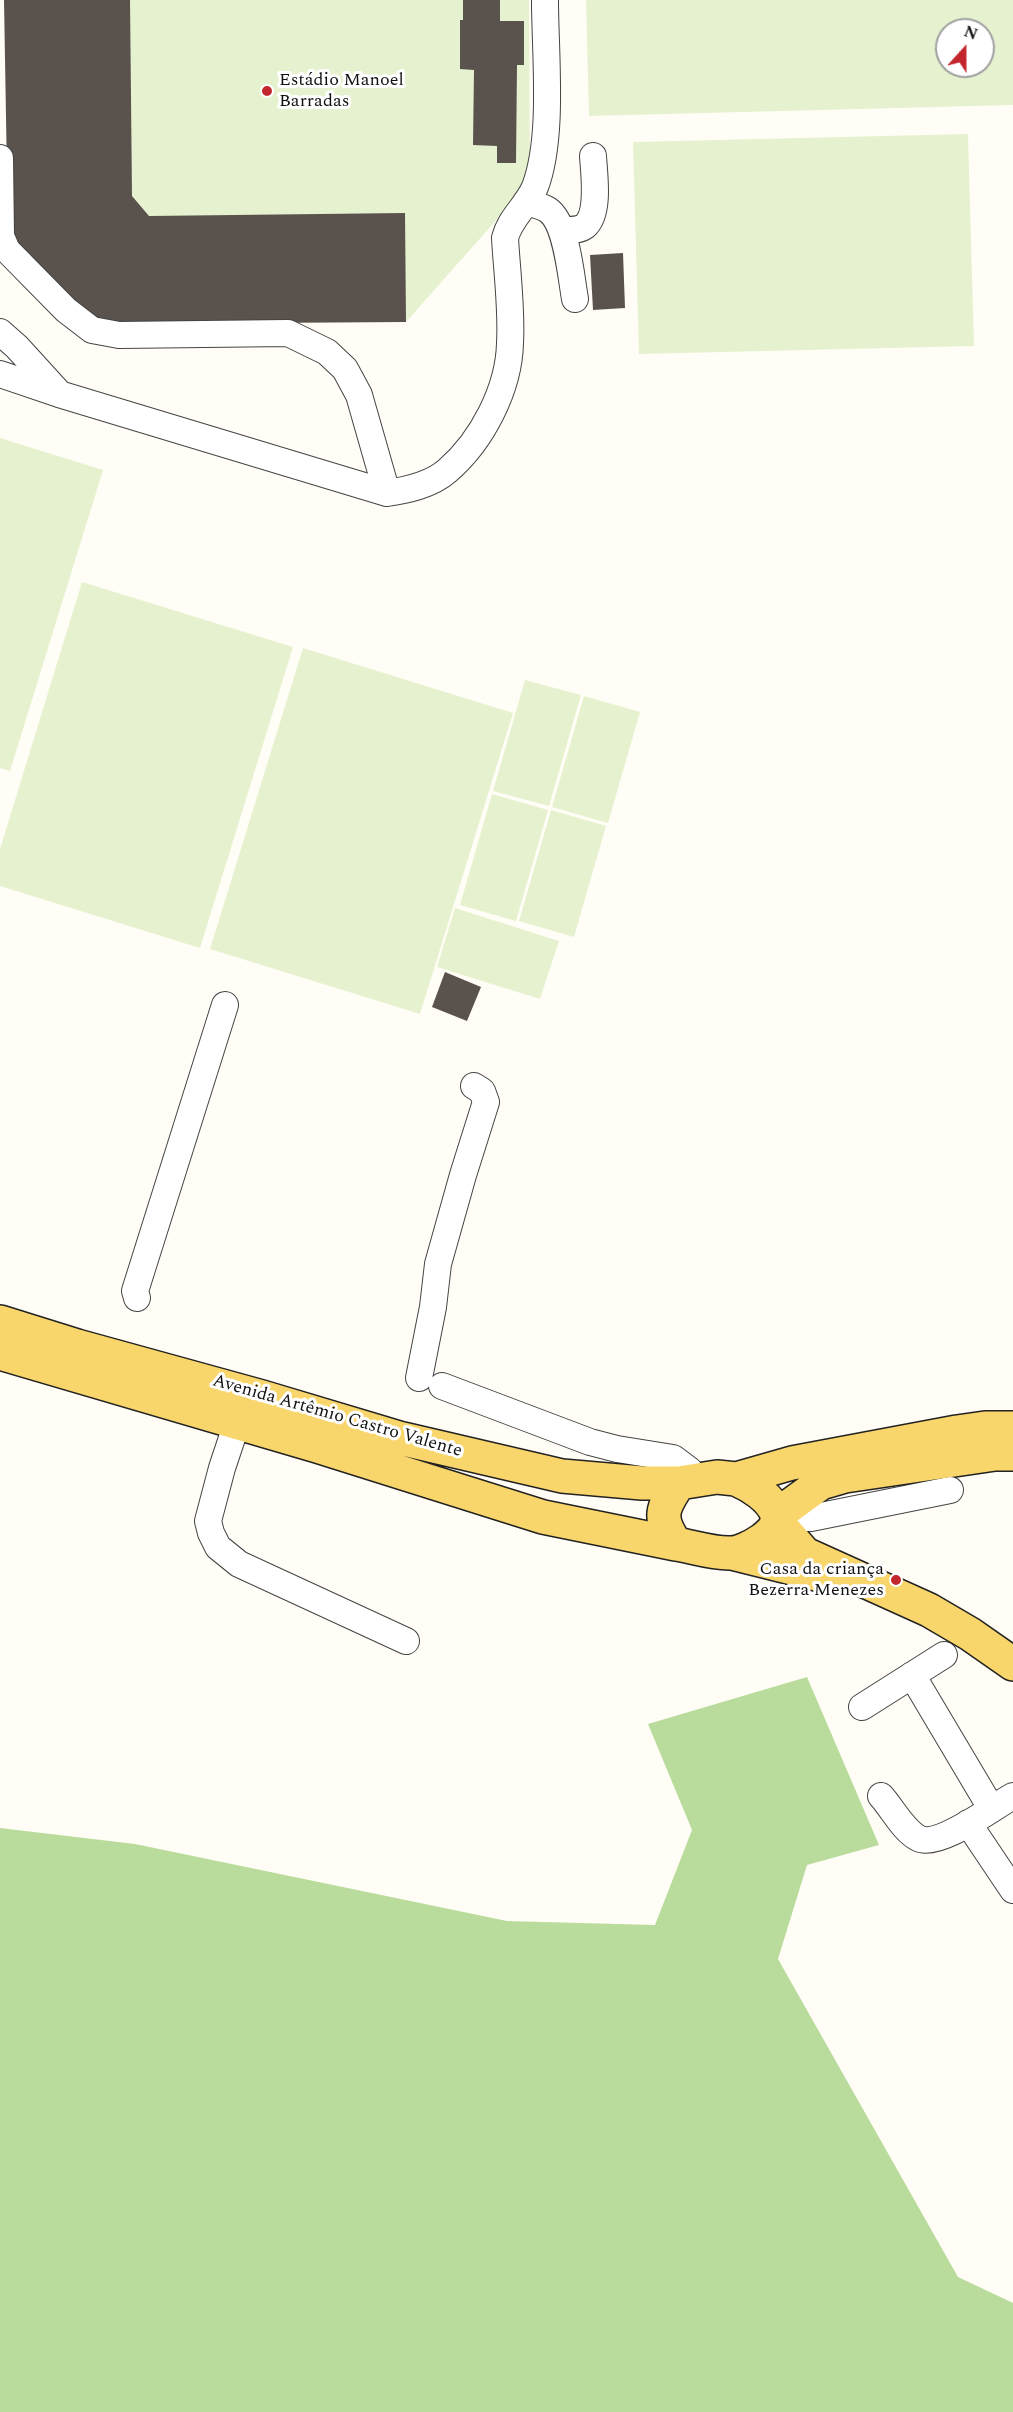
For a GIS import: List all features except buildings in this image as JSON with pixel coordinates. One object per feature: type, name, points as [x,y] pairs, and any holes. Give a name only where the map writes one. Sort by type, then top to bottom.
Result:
[{"type":"main road","name":"Avenida Artêmio Castro Valente","points":[[0,1322],[399,1438],[562,1476],[642,1483],[688,1481]]},
{"type":"main road","points":[[0,1353],[543,1517],[732,1553],[836,1579],[868,1583]]},
{"type":"main road","points":[[676,1544],[666,1530],[663,1512],[666,1502],[688,1481],[717,1477],[736,1479],[792,1462],[957,1432],[985,1428],[1013,1428]]},
{"type":"main road","points":[[732,1553],[761,1541],[772,1531],[777,1519],[820,1483],[845,1476],[996,1454],[1013,1454]]},
{"type":"main road","points":[[736,1479],[755,1490],[804,1554],[929,1610],[970,1634],[1013,1664]]},
{"type":"street","points":[[0,374],[387,493],[420,486],[446,472],[470,446],[490,414],[506,378],[510,343],[505,238],[510,223],[534,188],[546,130],[544,0]]},
{"type":"street","points":[[562,230],[576,230],[585,226],[590,219],[595,200],[593,156]]},
{"type":"street","points":[[0,158],[1,236],[7,250],[66,310],[92,330],[119,335],[288,333],[327,352],[345,369],[359,395],[387,493]]},
{"type":"street","points":[[526,202],[548,210],[557,219],[562,230],[575,299]]},
{"type":"street","points":[[0,332],[17,347],[59,394]]},
{"type":"street","points":[[137,1298],[135,1291],[225,1005]]},
{"type":"street","points":[[474,1086],[485,1096],[486,1102],[438,1264],[433,1307],[431,1382],[581,1440],[617,1449],[673,1458],[689,1470],[688,1481]]},
{"type":"street","points":[[237,1423],[208,1521],[210,1533],[218,1547],[239,1564],[406,1641]]},
{"type":"street","points":[[777,1519],[811,1518],[950,1490]]},
{"type":"street","points":[[862,1707],[944,1655]]},
{"type":"street","points":[[881,1796],[912,1833],[919,1839],[930,1841],[968,1823],[1002,1802],[912,1675]]},
{"type":"street","points":[[968,1823],[1013,1890]]},
{"type":"green space","name":"Estádio Manoel Barradas","points":[[4,0],[529,0],[530,182],[406,322],[97,324]]},
{"type":"green space","points":[[586,0],[1013,0],[1013,105],[589,116]]},
{"type":"green space","points":[[968,134],[974,346],[639,354],[633,142]]},
{"type":"green space","points":[[0,438],[103,470],[10,771],[0,768]]},
{"type":"green space","points":[[82,582],[293,647],[200,948],[0,886],[0,849]]},
{"type":"green space","points":[[303,648],[513,713],[420,1014],[210,949]]},
{"type":"green space","points":[[525,680],[581,695],[549,806],[493,791]]},
{"type":"green space","points":[[584,696],[640,712],[608,823],[552,807]]},
{"type":"green space","points":[[492,794],[548,810],[516,921],[460,905]]},
{"type":"green space","points":[[551,810],[606,826],[574,937],[519,921]]},
{"type":"green space","points":[[455,908],[559,941],[540,999],[437,967]]},
{"type":"green space","points":[[807,1677],[879,1845],[807,1865],[778,1959],[958,2277],[1013,2303],[1013,2412],[0,2412],[0,1828],[135,1844],[507,1921],[655,1925],[692,1830],[648,1724]]},
{"type":"place","name":"Estádio Manoel Barradas","points":[[267,91]]},
{"type":"place","name":"Casa da criança Bezerra Menezes","points":[[896,1580]]}]
